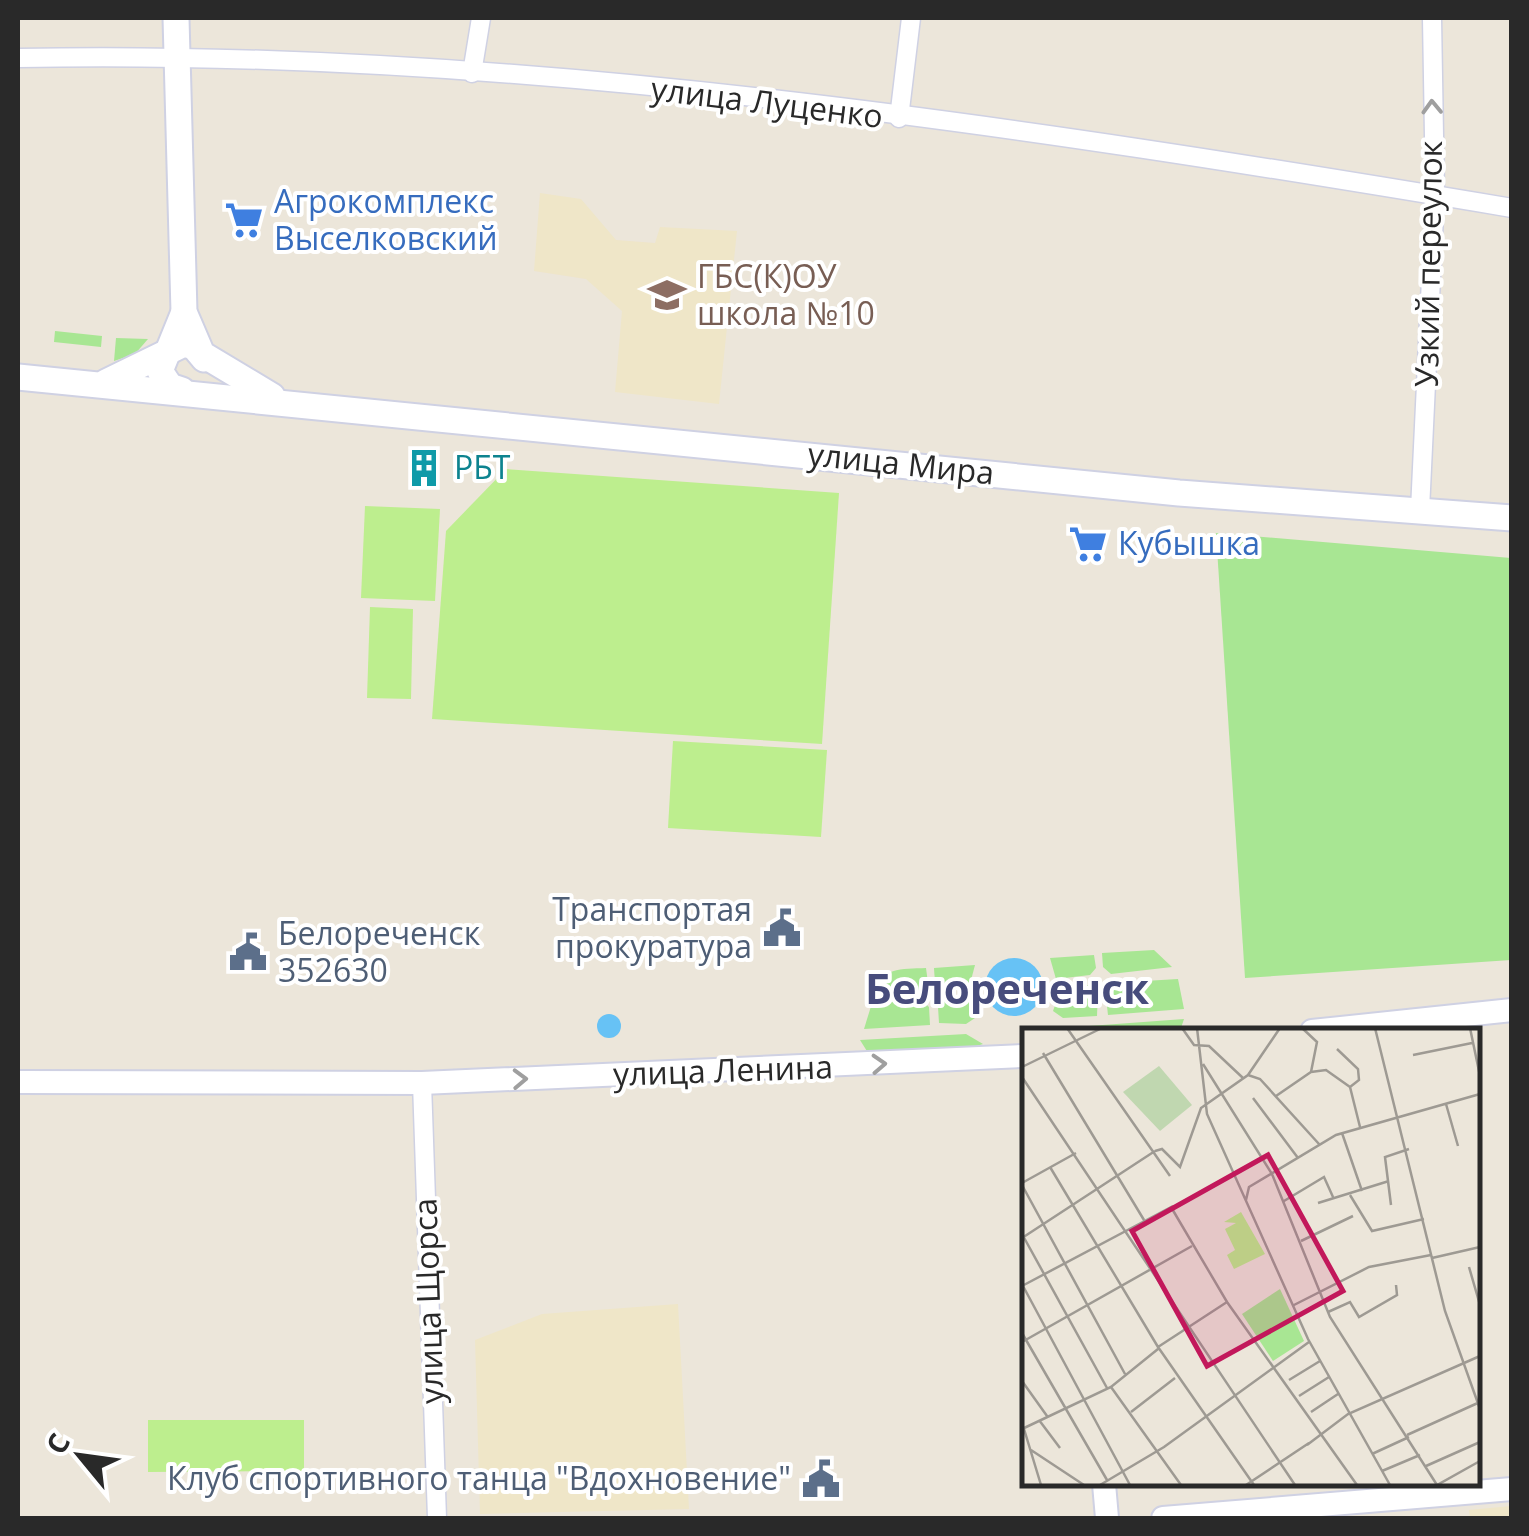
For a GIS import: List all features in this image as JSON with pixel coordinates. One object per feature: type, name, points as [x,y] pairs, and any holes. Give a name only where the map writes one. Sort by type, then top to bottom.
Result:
[{"type":"main road","points":[[176,18],[184,312],[202,354],[205,375],[190,390],[170,386],[160,371],[184,312]]},
{"type":"main road","points":[[102,384],[184,344],[202,354]]},
{"type":"main road","name":"улица Мира","points":[[202,354],[290,405]]},
{"type":"main road","name":"улица Мира","points":[[18,377],[179,390],[290,405],[1179,493],[1512,518]]},
{"type":"street","points":[[472,74],[481,18]]},
{"type":"street","points":[[899,118],[911,18]]},
{"type":"street","name":"Узкий переулок","points":[[1420,510],[1435,196],[1432,18]]},
{"type":"street","name":"улица Луценко","points":[[18,58],[178,54],[680,91],[1268,166],[1512,208]]},
{"type":"street","points":[[1341,1028],[1512,1010]]},
{"type":"street","name":"улица Ленина","points":[[18,1082],[422,1083],[1022,1056]]},
{"type":"street","name":"улица Ленина","points":[[18,1070],[403,1070],[422,1083]]},
{"type":"street","name":"улица Щорса","points":[[422,1083],[437,1518]]},
{"type":"street","points":[[1104,1486],[1106,1518]]},
{"type":"street","points":[[1162,1518],[1512,1489]]},
{"type":"shaded area","name":"ГБС(К)ОУ школа №10","points":[[540,193],[581,199],[616,240],[655,243],[660,227],[737,231],[719,404],[615,392],[622,311],[586,279],[534,271]]},
{"type":"shaded area","points":[[678,1304],[689,1509],[480,1514],[475,1340],[542,1314]]},
{"type":"shaded area","points":[[1511,1506],[1511,1518],[1470,1518],[1469,1510]]},
{"type":"green space","points":[[55,331],[102,336],[101,347],[54,342]]},
{"type":"green space","points":[[116,338],[148,339],[135,354],[114,361]]},
{"type":"green space","points":[[506,469],[839,493],[822,744],[432,719],[446,531]]},
{"type":"green space","points":[[365,506],[440,509],[435,601],[361,598]]},
{"type":"green space","points":[[1216,533],[1511,558],[1511,960],[1245,978]]},
{"type":"green space","points":[[370,607],[413,609],[411,699],[367,698]]},
{"type":"green space","points":[[673,741],[827,750],[821,837],[668,828]]},
{"type":"green space","points":[[1154,950],[1172,967],[1111,974],[1103,967],[1102,953]]},
{"type":"green space","points":[[1094,955],[1096,968],[1090,975],[1056,979],[1050,958]]},
{"type":"green space","points":[[975,965],[970,984],[943,989],[935,983],[934,968]]},
{"type":"green space","points":[[926,968],[928,983],[921,990],[872,994],[886,974]]},
{"type":"green space","points":[[1178,979],[1184,1009],[1108,1015],[1105,989],[1111,983]]},
{"type":"green space","points":[[1091,985],[1098,990],[1097,1016],[1063,1018],[1053,1011],[1061,988]]},
{"type":"green space","points":[[968,995],[981,1014],[966,1024],[939,1023],[938,1007],[946,996]]},
{"type":"green space","points":[[921,1000],[929,1007],[930,1025],[864,1029],[872,1003]]},
{"type":"green space","points":[[1184,1019],[1181,1028],[1062,1028]]},
{"type":"green space","points":[[966,1034],[983,1044],[955,1053],[870,1056],[860,1040]]},
{"type":"green space","points":[[148,1420],[304,1420],[304,1471],[148,1472]]},
{"type":"water","points":[[1014,958],[1034,967],[1043,987],[1034,1007],[1014,1016],[994,1007],[985,987],[994,967]]},
{"type":"water","points":[[609,1014],[621,1026],[609,1038],[597,1026]]},
{"type":"place","name":"Агрокомплекс Выселковский","points":[[244,220]]},
{"type":"place","name":"ГБС(К)ОУ школа №10","points":[[667,295]]},
{"type":"place","name":"РБТ","points":[[424,468]]},
{"type":"place","name":"Кубышка","points":[[1088,544]]},
{"type":"place","name":"Транспортая прокуратура","points":[[782,928]]},
{"type":"place","name":"Белореченск 352630","points":[[248,952]]},
{"type":"place","name":"Клуб спортивного танца \"Вдохновение\"","points":[[821,1479]]},
{"type":"district","name":"Белореченск","points":[[1007,989]]}]
